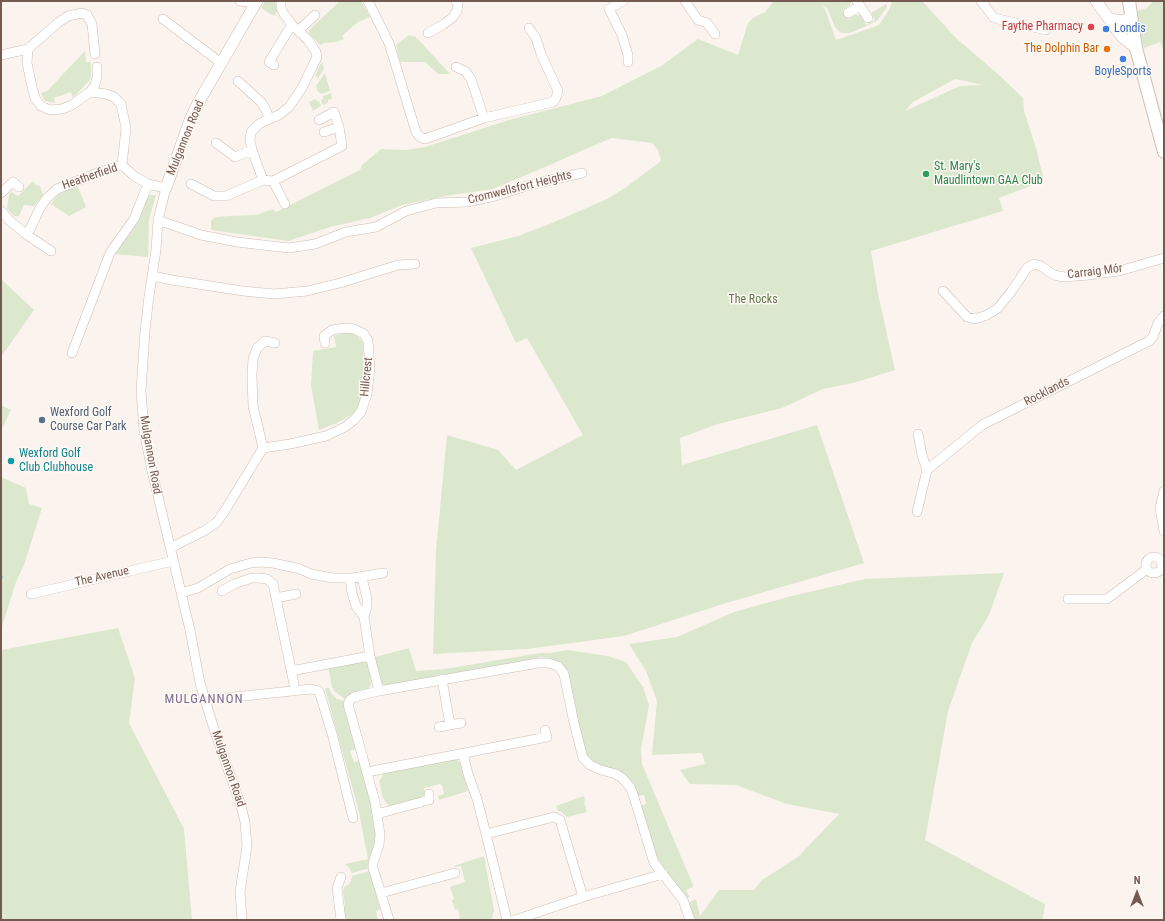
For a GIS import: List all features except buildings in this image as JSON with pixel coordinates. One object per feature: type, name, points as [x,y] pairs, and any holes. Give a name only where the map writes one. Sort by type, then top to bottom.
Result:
[{"type":"main road","points":[[1129,1],[1136,48],[1164,152]]},
{"type":"street","points":[[240,1],[256,2]]},
{"type":"street","points":[[262,180],[252,150],[250,132],[269,118],[279,115],[289,106],[302,88],[317,57],[312,46],[282,11],[281,1]]},
{"type":"street","points":[[368,1],[389,43],[416,132],[420,137],[425,139],[484,118],[553,102],[558,91],[541,54],[536,38],[529,28]]},
{"type":"street","points":[[428,33],[453,17],[457,11],[458,4],[456,1]]},
{"type":"street","points":[[623,1],[609,9],[622,35],[628,54],[628,62]]},
{"type":"street","points":[[685,1],[698,20],[707,23],[715,34]]},
{"type":"street","points":[[981,1],[994,18],[1046,30]]},
{"type":"street","points":[[1096,1],[1122,37],[1136,48]]},
{"type":"street","name":"Mulgannon Road","points":[[242,920],[240,892],[247,846],[246,829],[241,806],[227,768],[200,683],[195,654],[152,472],[144,431],[140,391],[145,331],[153,276],[158,220],[166,188],[190,120],[197,105],[256,2]]},
{"type":"street","points":[[848,13],[859,3],[868,18]]},
{"type":"street","points":[[1,55],[28,49],[68,16],[82,13],[87,15],[92,24],[95,54]]},
{"type":"street","points":[[274,65],[269,62],[286,34],[315,15]]},
{"type":"street","points":[[1109,19],[1121,21],[1132,18]]},
{"type":"street","points":[[163,19],[221,63]]},
{"type":"street","points":[[28,49],[27,63],[35,98],[42,106],[50,110],[62,109],[90,92],[95,85],[97,67]]},
{"type":"street","points":[[456,67],[465,71],[471,79],[484,118]]},
{"type":"street","points":[[238,81],[261,102],[269,118]]},
{"type":"street","points":[[90,92],[106,94],[114,97],[121,104],[126,128],[122,165]]},
{"type":"street","points":[[191,184],[214,196],[226,196],[262,180],[273,181],[342,146],[339,127],[334,112],[319,120]]},
{"type":"street","points":[[324,132],[339,127]]},
{"type":"street","points":[[216,144],[234,157],[252,150]]},
{"type":"street","name":"Heatherfield","points":[[27,235],[40,208],[57,188],[88,176],[122,165],[134,176],[148,184],[166,188]]},
{"type":"street","name":"Cromwellsfort Heights","points":[[158,220],[201,235],[237,242],[289,248],[315,244],[346,232],[376,227],[406,210],[436,203],[467,202],[495,196],[533,184],[582,173]]},
{"type":"street","points":[[273,181],[285,204]]},
{"type":"street","points":[[1,193],[13,182],[20,187]]},
{"type":"street","points":[[72,354],[110,253],[134,219],[148,184]]},
{"type":"street","points":[[1,211],[27,235],[51,251]]},
{"type":"street","name":"Carraig Mór","points":[[943,292],[967,317],[975,319],[987,315],[998,308],[1027,268],[1034,264],[1041,266],[1054,275],[1064,277],[1119,271],[1164,258]]},
{"type":"street","points":[[153,276],[242,291],[274,294],[307,291],[340,283],[398,265],[415,264]]},
{"type":"street","name":"Rocklands","points":[[927,470],[982,425],[1150,341],[1158,323],[1164,316]]},
{"type":"street","name":"Hillcrest","points":[[263,448],[326,436],[345,427],[361,412],[367,394],[370,370],[368,341],[364,334],[354,328],[345,328],[332,330],[324,336],[326,344]]},
{"type":"street","points":[[170,548],[204,532],[217,522],[263,448],[253,406],[253,359],[257,348],[265,341],[276,343]]},
{"type":"street","points":[[917,512],[927,470],[922,455],[918,434]]},
{"type":"street","points":[[1164,491],[1160,508],[1164,531]]},
{"type":"street","points":[[1068,599],[1107,599],[1147,569],[1151,573],[1159,572],[1163,565],[1162,558]]},
{"type":"street","name":"The Avenue","points":[[31,594],[173,561]]},
{"type":"street","points":[[181,593],[198,588],[230,569],[251,563],[261,562],[273,563],[333,578],[362,577],[383,573]]},
{"type":"street","points":[[362,577],[367,599],[364,617],[370,656],[379,692]]},
{"type":"street","points":[[222,591],[244,580],[259,578],[267,579],[273,584],[294,684]]},
{"type":"street","points":[[350,578],[356,606],[364,617]]},
{"type":"street","points":[[276,598],[296,594]]},
{"type":"street","points":[[291,671],[370,656]]},
{"type":"street","points":[[386,918],[381,893],[373,868],[373,862],[379,845],[380,834],[377,814],[348,704],[350,700],[354,697],[442,680],[538,663],[548,663],[558,666],[564,674],[583,758],[590,765],[600,770],[616,774],[630,787],[634,794],[654,862],[683,900],[690,920]]},
{"type":"street","points":[[442,680],[450,725]]},
{"type":"street","points":[[205,700],[311,689],[319,691],[353,818]]},
{"type":"street","points":[[439,727],[461,723]]},
{"type":"street","points":[[367,772],[547,737],[545,730]]},
{"type":"street","points":[[463,754],[468,774],[481,811],[507,920]]},
{"type":"street","points":[[377,814],[429,800],[429,794]]},
{"type":"street","points":[[486,834],[554,817],[560,820],[583,897]]},
{"type":"street","points":[[515,920],[583,897],[663,874]]},
{"type":"street","points":[[341,876],[337,888],[341,920]]},
{"type":"street","points":[[381,893],[453,877]]},
{"type":"green space","points":[[265,1],[277,1],[276,4],[278,10],[274,16],[261,8]]},
{"type":"green space","points":[[340,1],[361,1],[370,17],[358,22],[342,36],[344,39],[320,45],[309,33],[309,30]]},
{"type":"green space","name":"The Rocks","points":[[774,1],[851,1],[851,4],[842,11],[848,19],[855,15],[861,15],[866,25],[875,20],[871,13],[886,4],[887,7],[877,21],[850,33],[841,33],[835,27],[827,8],[822,5],[825,9],[836,40],[879,25],[889,10],[892,1],[922,1],[956,38],[1023,98],[1024,111],[1036,148],[1044,181],[999,198],[1003,211],[871,251],[878,294],[895,370],[853,383],[823,389],[782,408],[718,424],[680,438],[682,465],[817,425],[864,563],[723,604],[624,636],[527,649],[433,654],[436,551],[447,435],[498,450],[516,470],[583,435],[527,338],[516,343],[471,248],[518,236],[607,199],[625,188],[661,161],[658,150],[652,143],[612,138],[493,189],[451,195],[402,205],[370,218],[330,227],[288,241],[211,230],[211,221],[215,217],[256,215],[273,209],[276,212],[360,170],[362,165],[381,149],[407,150],[425,147],[509,120],[602,96],[661,66],[698,39],[738,55],[748,23],[753,18],[765,12]],"holes":[[[955,79],[983,85],[960,86],[905,111],[913,102]]]},
{"type":"green space","points":[[1153,1],[1164,1],[1164,52],[1160,42],[1144,48],[1142,42],[1137,11],[1147,8]]},
{"type":"green space","points":[[409,35],[416,37],[450,74],[438,74],[425,62],[400,62],[396,45]]},
{"type":"green space","points":[[85,51],[86,62],[91,62],[91,76],[89,81],[73,98],[71,92],[54,98],[55,103],[45,101],[41,93],[47,91]]},
{"type":"green space","points":[[322,61],[324,69],[318,78],[315,76]]},
{"type":"green space","points":[[325,73],[330,91],[322,94],[318,92],[316,86]]},
{"type":"green space","points":[[331,93],[332,99],[328,100],[328,103],[323,105],[321,100],[323,99],[323,96]]},
{"type":"green space","points":[[315,99],[319,101],[321,106],[313,111],[309,102]]},
{"type":"green space","points":[[33,181],[36,185],[40,186],[43,195],[34,206],[24,205],[19,216],[14,216],[7,209],[9,194],[11,192],[18,196]]},
{"type":"green space","points":[[78,187],[86,207],[69,216],[51,204],[57,196],[68,189]]},
{"type":"green space","points":[[149,195],[156,195],[149,219],[148,257],[115,254],[133,230]]},
{"type":"green space","points":[[1,279],[34,310],[1,357]]},
{"type":"green space","points":[[344,333],[354,334],[363,342],[364,381],[359,405],[353,414],[337,423],[319,430],[311,385],[313,351],[336,347],[334,336]]},
{"type":"green space","points":[[1,405],[11,410],[1,431]]},
{"type":"green space","points":[[1,477],[26,488],[29,504],[42,508],[1,630]]},
{"type":"green space","points":[[1004,573],[989,615],[972,643],[948,711],[925,840],[1045,904],[1043,920],[694,920],[688,903],[696,899],[700,916],[719,890],[754,890],[762,880],[798,857],[839,814],[787,804],[736,785],[690,784],[680,770],[705,764],[702,753],[652,755],[657,701],[646,671],[629,644],[677,637],[734,612],[792,596],[865,579]]},
{"type":"green space","points":[[118,628],[135,678],[129,723],[184,829],[192,920],[1,920],[1,650]]},
{"type":"green space","points":[[409,648],[416,671],[445,669],[567,650],[608,656],[626,662],[643,687],[649,705],[641,749],[642,764],[693,885],[693,887],[686,890],[690,897],[685,899],[658,859],[651,843],[641,806],[646,804],[644,795],[638,796],[591,761],[585,754],[571,694],[551,660],[542,657],[456,674],[431,677],[388,686],[384,685],[379,681],[375,657]]},
{"type":"green space","points":[[367,661],[369,665],[371,685],[368,689],[350,694],[345,699],[335,692],[332,687],[328,667]]},
{"type":"green space","points":[[325,688],[329,688],[331,693],[337,699],[345,701],[356,749],[350,751],[354,762],[360,761],[372,805],[376,833],[375,846],[370,868],[352,873],[345,864],[368,859],[359,812]]},
{"type":"green space","points":[[452,759],[457,760],[460,763],[468,791],[439,800],[438,796],[444,794],[442,785],[440,784],[424,788],[425,792],[423,798],[390,808],[383,798],[379,781],[383,774]]},
{"type":"green space","points":[[584,796],[587,812],[567,817],[558,811],[556,806]]},
{"type":"green space","points":[[484,856],[494,910],[492,918],[490,920],[460,920],[458,909],[455,910],[452,900],[454,899],[450,887],[465,882],[461,866],[454,866]]},
{"type":"green space","points":[[370,871],[380,909],[376,911],[378,920],[344,920],[342,907],[345,906],[343,890],[345,886],[351,881],[352,876]]},
{"type":"place","name":"Faythe Pharmacy","points":[[1091,27]]},
{"type":"place","name":"Londis","points":[[1106,29]]},
{"type":"place","name":"The Dolphin Bar","points":[[1107,49]]},
{"type":"place","name":"BoyleSports","points":[[1123,59]]},
{"type":"place","name":"St. Mary's Maudlintown GAA Club","points":[[926,174]]},
{"type":"place","name":"Wexford Golf Course Car Park","points":[[42,420]]},
{"type":"place","name":"Wexford Golf Club Clubhouse","points":[[11,461]]},
{"type":"district","name":"MULGANNON","points":[[204,700]]}]
